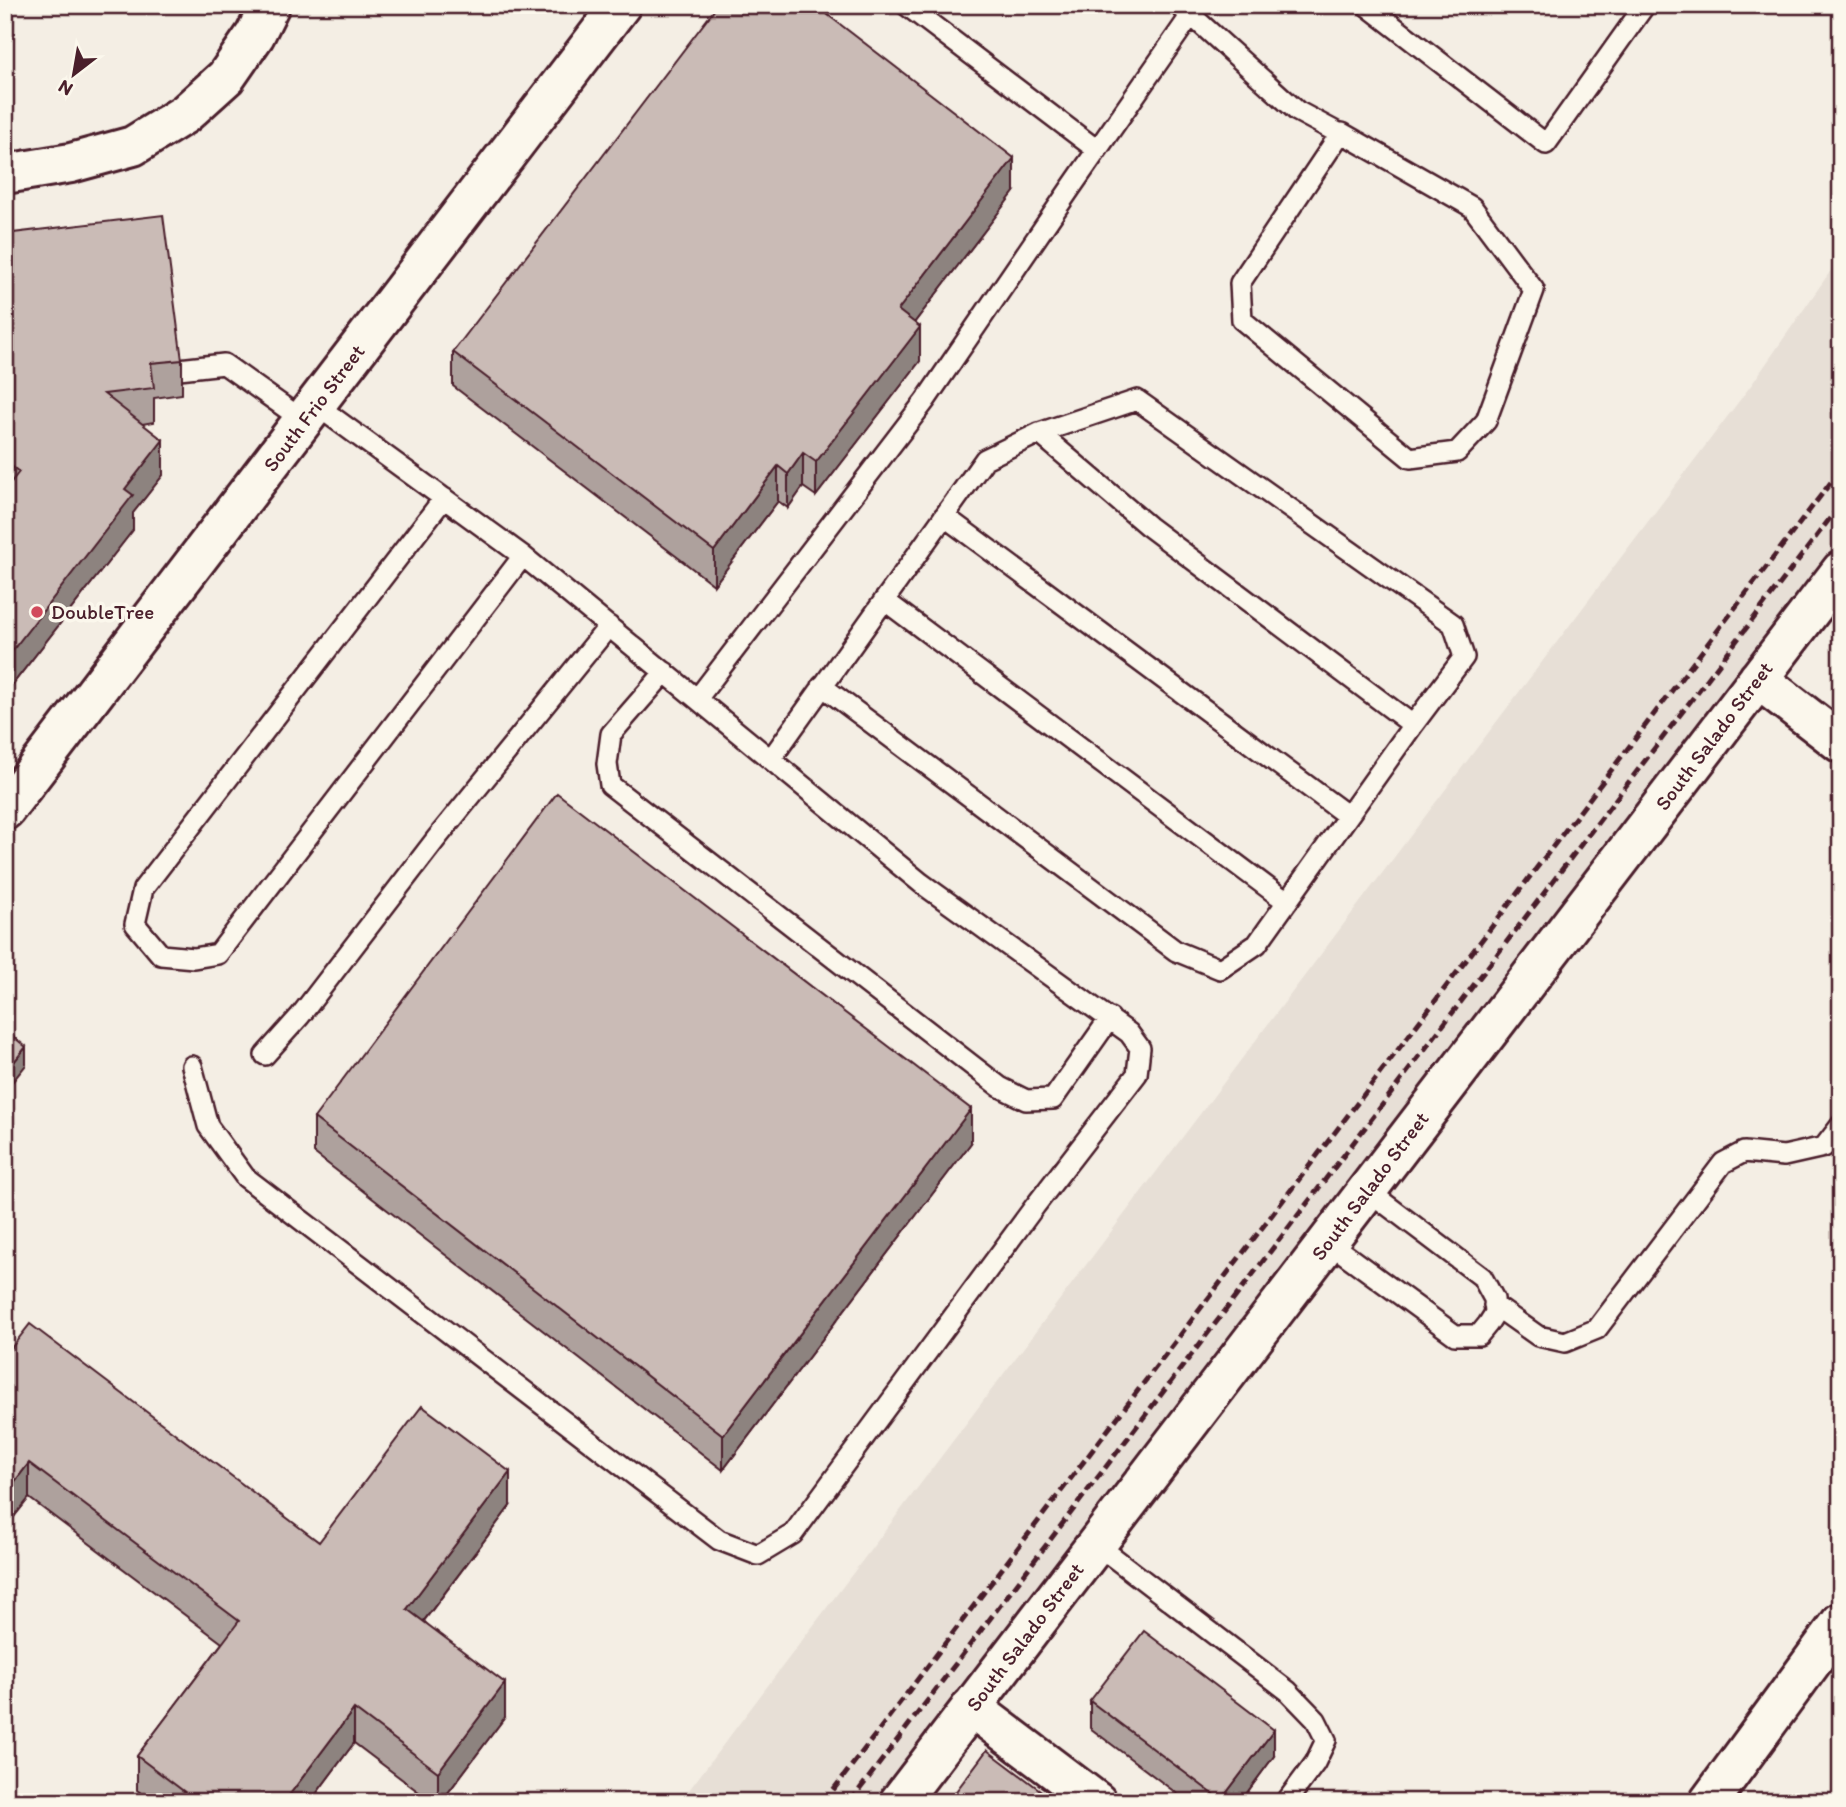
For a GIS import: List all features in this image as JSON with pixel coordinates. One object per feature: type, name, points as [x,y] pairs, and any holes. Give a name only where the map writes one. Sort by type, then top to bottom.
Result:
[{"type":"main road","points":[[5,174],[71,163],[133,146],[185,114],[226,77],[255,35],[270,5]]},
{"type":"main road","name":"South Frio Street","points":[[5,810],[621,5]]},
{"type":"main road","name":"South Salado Street","points":[[899,1802],[1841,571]]},
{"type":"main road","points":[[1758,679],[1841,743]]},
{"type":"main road","points":[[1709,1802],[1841,1622]]},
{"type":"main road","points":[[971,1707],[1097,1802]]},
{"type":"lane","points":[[906,5],[1097,150]]},
{"type":"lane","points":[[1366,5],[1546,144],[1645,5]]},
{"type":"lane","points":[[698,699],[925,401],[1097,150],[1185,10],[1297,111],[1342,133],[1472,207],[1534,290],[1486,421],[1457,452],[1410,458],[1242,320],[1240,283],[1340,134]]},
{"type":"lane","points":[[179,369],[224,364],[310,413],[444,498],[523,556],[921,883],[1110,1018],[1129,1033],[1140,1048],[1137,1074],[1049,1187],[793,1534],[758,1555],[719,1540],[246,1177],[208,1126],[192,1066]]},
{"type":"lane","points":[[771,758],[822,686],[985,459],[1039,433],[1137,400],[1453,624],[1464,657],[1257,944],[1220,969],[1177,951],[822,686]]},
{"type":"lane","points":[[1039,433],[1148,526],[1413,725]]},
{"type":"lane","points":[[444,498],[143,889],[135,924],[161,955],[194,958],[218,954],[523,556]]},
{"type":"lane","points":[[944,516],[1348,816]]},
{"type":"lane","points":[[884,600],[1287,902]]},
{"type":"lane","points":[[265,1055],[300,1016],[436,839],[609,626]]},
{"type":"lane","points":[[665,672],[611,734],[607,764],[610,785],[1000,1087],[1026,1100],[1053,1099],[1110,1018]]},
{"type":"lane","points":[[1494,1305],[1538,1336],[1566,1342],[1597,1329],[1723,1163],[1744,1153],[1784,1156],[1824,1147],[1841,1125]]},
{"type":"lane","points":[[1328,1242],[1455,1335],[1479,1335],[1488,1324],[1494,1313],[1494,1299],[1482,1277],[1367,1190]]},
{"type":"lane","points":[[1096,1544],[1288,1691],[1317,1720],[1326,1740],[1315,1763],[1286,1802]]},
{"type":"shaded area","points":[[1841,256],[1841,548],[886,1802],[680,1802],[1752,384]]},
{"type":"building","points":[[718,5],[815,5],[1014,158],[898,310],[920,327],[816,462],[803,453],[788,474],[778,466],[714,551],[453,352]]},
{"type":"building","points":[[163,215],[182,360],[151,363],[154,388],[104,394],[163,440],[125,489],[133,495],[5,660],[5,490],[19,472],[5,461],[5,234]]},
{"type":"building","points":[[557,793],[971,1109],[723,1435],[314,1118]]},
{"type":"building","points":[[5,1030],[26,1047],[5,1073]]},
{"type":"building","points":[[30,1324],[319,1542],[422,1406],[510,1472],[407,1609],[505,1683],[438,1772],[354,1709],[284,1802],[198,1802],[137,1756],[239,1621],[29,1463],[9,1489],[5,1486],[5,1356]]},
{"type":"building","points":[[1144,1631],[1274,1730],[1221,1800],[1090,1701]]},
{"type":"building","points":[[987,1750],[1056,1802],[948,1802]]},
{"type":"railway","points":[[824,1802],[1841,469]]},
{"type":"railway","points":[[850,1802],[1841,504]]},
{"type":"place","name":"DoubleTree","points":[[37,612]]}]
